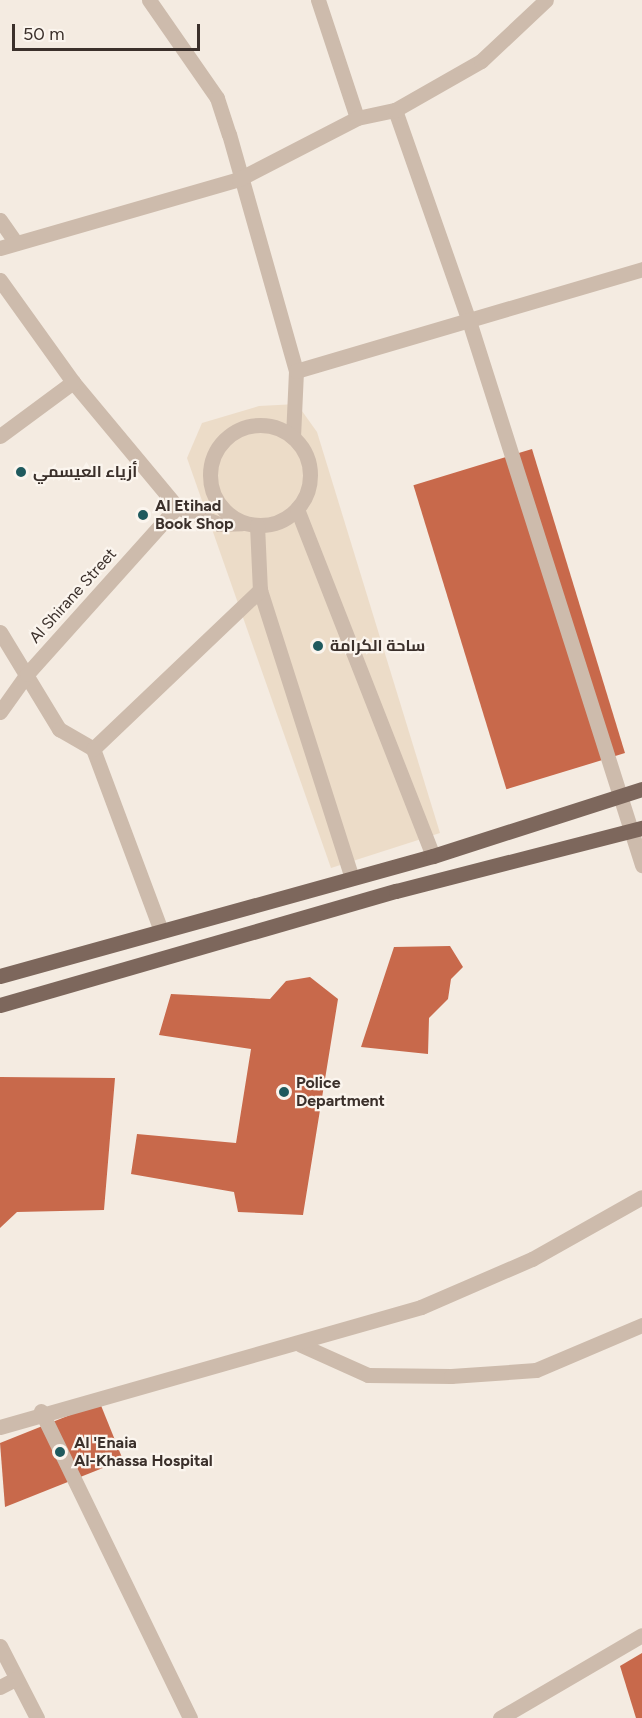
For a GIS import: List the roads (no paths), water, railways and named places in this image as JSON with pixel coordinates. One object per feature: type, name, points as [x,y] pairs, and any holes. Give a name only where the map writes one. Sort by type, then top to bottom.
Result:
[{"type":"main road","points":[[0,976],[160,928],[433,856],[642,789]]},
{"type":"main road","points":[[0,1005],[396,891],[636,830]]},
{"type":"street","points":[[0,280],[73,382],[177,507],[219,524],[272,524],[297,509],[309,483],[309,466],[293,437],[296,371],[217,98],[149,0]]},
{"type":"street","points":[[318,0],[357,118]]},
{"type":"street","points":[[0,248],[239,179],[357,118],[395,110],[481,61],[546,0]]},
{"type":"street","points":[[395,110],[470,324],[621,797],[636,830],[642,865]]},
{"type":"street","points":[[0,220],[16,243]]},
{"type":"street","points":[[296,371],[470,324],[642,269]]},
{"type":"street","points":[[0,436],[73,382]]},
{"type":"street","points":[[293,437],[254,426],[231,434],[219,446],[212,461],[213,492],[250,524],[260,590],[352,878]]},
{"type":"street","name":"Al Shirane Street","points":[[0,712],[27,674],[177,507]]},
{"type":"street","points":[[297,509],[433,856]]},
{"type":"street","points":[[93,749],[260,590]]},
{"type":"street","points":[[0,632],[59,729],[93,749],[160,928]]},
{"type":"street","points":[[0,1427],[41,1411],[302,1345],[421,1307],[482,1281],[600,1224],[642,1197]]},
{"type":"street","points":[[302,1345],[369,1375],[451,1376],[536,1370],[642,1325]]},
{"type":"street","points":[[41,1411],[190,1718]]},
{"type":"street","points":[[500,1718],[642,1635]]},
{"type":"street","points":[[0,1646],[37,1718]]},
{"type":"street","points":[[0,1687],[15,1679]]},
{"type":"place","name":"أزياء العيسمي","points":[[21,472]]},
{"type":"place","name":"Al Etihad Book Shop","points":[[143,515]]},
{"type":"place","name":"ساحة الكرامة","points":[[318,646]]},
{"type":"place","name":"Police Department","points":[[284,1092]]},
{"type":"place","name":"Al 'Enaia Al-Khassa Hospital","points":[[60,1452]]}]
